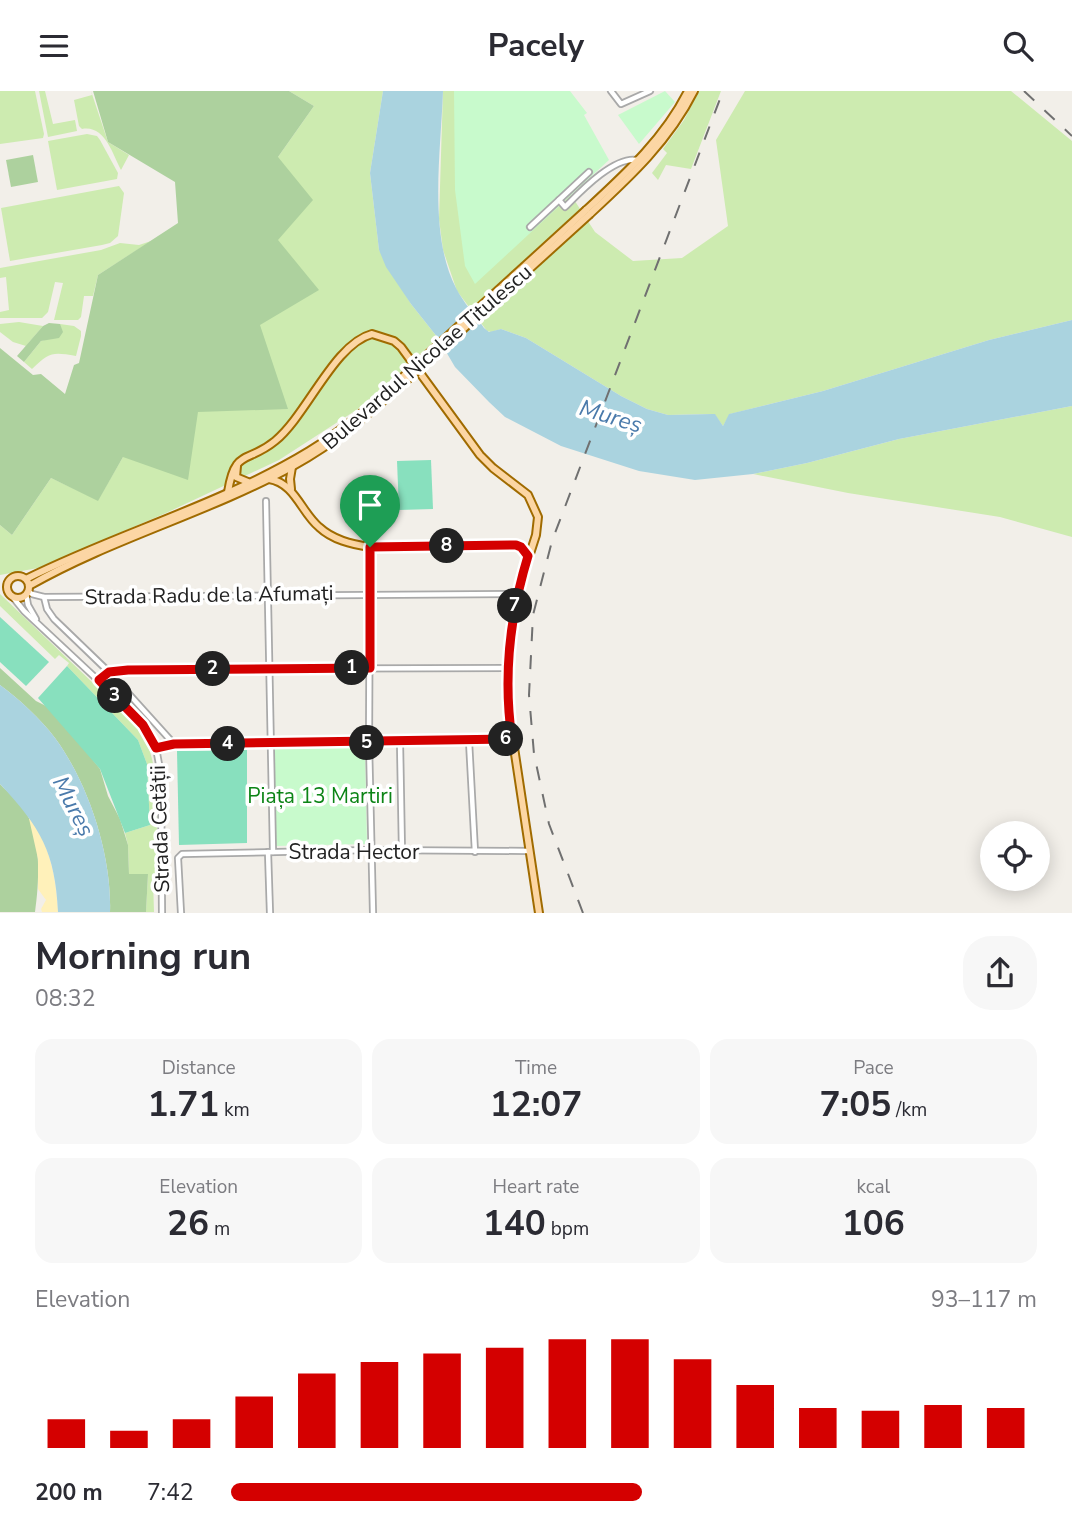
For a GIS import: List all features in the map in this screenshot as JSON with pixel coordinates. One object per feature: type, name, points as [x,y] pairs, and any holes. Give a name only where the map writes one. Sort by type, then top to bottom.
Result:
[{"type":"main road","name":"Bulevardul Nicolae Titulescu","points":[[588,212],[665,129],[688,91]]},
{"type":"main road","name":"Bulevardul Nicolae Titulescu","points":[[27,588],[59,570],[268,479],[335,440],[653,152],[685,109],[694,91]]},
{"type":"main road","points":[[228,492],[231,473],[238,461],[267,447],[283,433],[352,344],[372,334],[394,341],[480,455],[528,495],[538,517],[536,535],[517,594],[508,667],[507,701],[540,912]]},
{"type":"main road","name":"Bulevardul Nicolae Titulescu","points":[[27,588],[289,463],[334,434],[406,377]]},
{"type":"main road","points":[[238,461],[236,477],[250,483]]},
{"type":"main road","points":[[292,467],[292,491]]},
{"type":"main road","points":[[268,479],[283,482],[320,528],[348,543],[370,547],[516,545],[528,556]]},
{"type":"main road","points":[[1,578],[19,576],[27,588],[19,598],[10,594],[7,585],[13,577]]},
{"type":"main road","name":"Strada Cetății","points":[[0,588],[10,594]]},
{"type":"street","points":[[611,91],[621,104],[650,91]]},
{"type":"street","points":[[677,91],[684,99]]},
{"type":"street","points":[[559,200],[565,207],[617,164],[630,159],[637,161]]},
{"type":"street","points":[[530,227],[589,172]]},
{"type":"street","points":[[266,501],[269,744],[273,789],[270,912]]},
{"type":"street","points":[[370,547],[369,743],[373,912]]},
{"type":"street","name":"Strada Radu de la Afumați","points":[[27,588],[32,594],[44,597],[517,594]]},
{"type":"street","name":"Strada Cetății","points":[[27,588],[30,610],[40,625]]},
{"type":"street","name":"Strada Cetății","points":[[10,594],[24,611],[143,725],[156,748],[161,775],[162,912]]},
{"type":"street","points":[[44,597],[47,609],[54,619],[109,672],[174,744]]},
{"type":"street","points":[[99,680],[109,672],[128,670],[508,667]]},
{"type":"street","points":[[156,748],[174,744],[512,739]]},
{"type":"street","points":[[469,741],[475,852]]},
{"type":"street","points":[[400,742],[402,852]]},
{"type":"street","name":"Strada Hector","points":[[181,912],[179,855],[371,850],[529,851]]},
{"type":"green space","points":[[0,91],[35,91],[43,138],[0,144]]},
{"type":"green space","points":[[39,91],[45,91],[53,124],[75,120],[77,131],[48,137]]},
{"type":"green space","points":[[91,91],[108,142],[129,155],[121,170],[102,136],[97,131],[79,126],[74,100],[92,95]]},
{"type":"green space","points":[[93,91],[289,91],[314,106],[278,157],[313,200],[278,240],[319,290],[260,325],[288,409],[198,412],[188,480],[123,457],[98,501],[51,478],[12,535],[0,525],[0,348],[33,375],[41,374],[65,394],[74,365],[79,363],[98,275],[178,223],[175,182],[108,142]]},
{"type":"green space","points":[[289,91],[383,91],[370,173],[379,250],[411,304],[438,338],[364,405],[279,460],[166,513],[38,568],[0,575],[0,525],[12,535],[51,478],[98,500],[123,457],[198,412],[260,325],[278,240],[278,157],[314,106]]},
{"type":"green space","points":[[443,91],[554,91],[571,195],[595,232],[633,261],[682,258],[728,226],[716,140],[745,91],[1011,91],[1072,141],[1072,320],[989,340],[823,391],[730,414],[723,426],[712,414],[668,415],[647,409],[526,338],[501,329],[487,331],[457,291],[443,250],[439,219]]},
{"type":"green space","points":[[454,91],[570,91],[587,113],[584,115],[609,160],[475,284],[465,266],[455,190]]},
{"type":"green space","points":[[665,91],[675,102],[639,144],[618,115]]},
{"type":"green space","points":[[699,91],[721,91],[691,169],[666,165],[658,180],[652,173],[667,153],[663,149],[684,120]]},
{"type":"green space","points":[[87,134],[97,136],[100,140],[118,173],[117,179],[57,190],[48,141]]},
{"type":"green space","points":[[33,155],[38,182],[11,187],[6,160]]},
{"type":"green space","points":[[119,186],[124,193],[118,236],[110,243],[10,261],[1,208]]},
{"type":"green space","points":[[151,241],[98,275],[93,296],[84,296],[81,317],[78,320],[54,320],[63,283],[55,282],[48,312],[42,318],[0,318],[0,312],[9,310],[6,277],[0,278],[0,268],[101,250],[120,243],[139,245]]},
{"type":"green space","points":[[19,322],[43,326],[26,346],[13,342],[0,332],[0,324]]},
{"type":"green space","points":[[49,323],[60,324],[63,332],[59,338],[41,341],[24,362],[17,356],[43,326]]},
{"type":"green space","points":[[60,324],[74,326],[81,331],[76,356],[52,355],[32,369],[24,362],[41,341],[51,338]]},
{"type":"green space","points":[[1072,406],[1072,537],[1000,517],[848,493],[753,474],[899,439]]},
{"type":"green space","points":[[431,460],[433,509],[399,510],[397,461]]},
{"type":"green space","points":[[0,594],[118,707],[146,742],[154,771],[157,806],[154,912],[146,912],[148,874],[129,874],[125,833],[150,825],[147,764],[138,740],[67,666],[69,663],[59,655],[55,659],[0,606]]},
{"type":"green space","points":[[0,617],[49,662],[26,686],[0,662]]},
{"type":"green space","points":[[67,666],[138,740],[147,764],[150,825],[125,833],[100,769],[38,698]]},
{"type":"green space","points":[[0,668],[36,701],[52,709],[100,769],[128,845],[129,874],[148,874],[146,912],[110,912],[107,868],[88,799],[55,738],[29,710],[0,685]]},
{"type":"green space","name":"Piața 13 Martiri","points":[[365,746],[367,844],[275,846],[275,749]]},
{"type":"green space","points":[[247,750],[247,843],[179,845],[177,751]]},
{"type":"green space","points":[[0,784],[23,809],[35,835],[38,889],[35,912],[0,912]]},
{"type":"sand","points":[[28,814],[47,849],[56,886],[58,912],[42,912],[41,909],[46,900],[38,889],[38,859]]},
{"type":"water","name":"Mureș","points":[[383,91],[443,91],[438,192],[442,243],[456,288],[484,328],[489,332],[501,329],[526,338],[647,409],[668,415],[715,414],[723,426],[729,414],[823,391],[989,340],[1072,320],[1072,406],[899,439],[753,474],[695,480],[639,471],[561,446],[505,417],[489,402],[455,367],[438,338],[386,267],[379,250],[370,173]]},
{"type":"water","name":"Mureș","points":[[0,685],[29,710],[55,738],[78,777],[96,821],[102,844],[110,890],[110,912],[58,912],[53,873],[43,842],[26,814],[0,784]]},
{"type":"railway","points":[[583,913],[549,824],[534,754],[529,695],[533,615],[552,541],[723,91]]},
{"type":"railway","points":[[1024,91],[1072,136]]},
{"type":"route","points":[[504,544],[521,547],[528,556],[517,594],[508,667],[507,701],[512,739],[174,744],[156,748],[143,725],[99,680],[109,672],[128,670],[370,668],[370,547],[504,544]]}]
